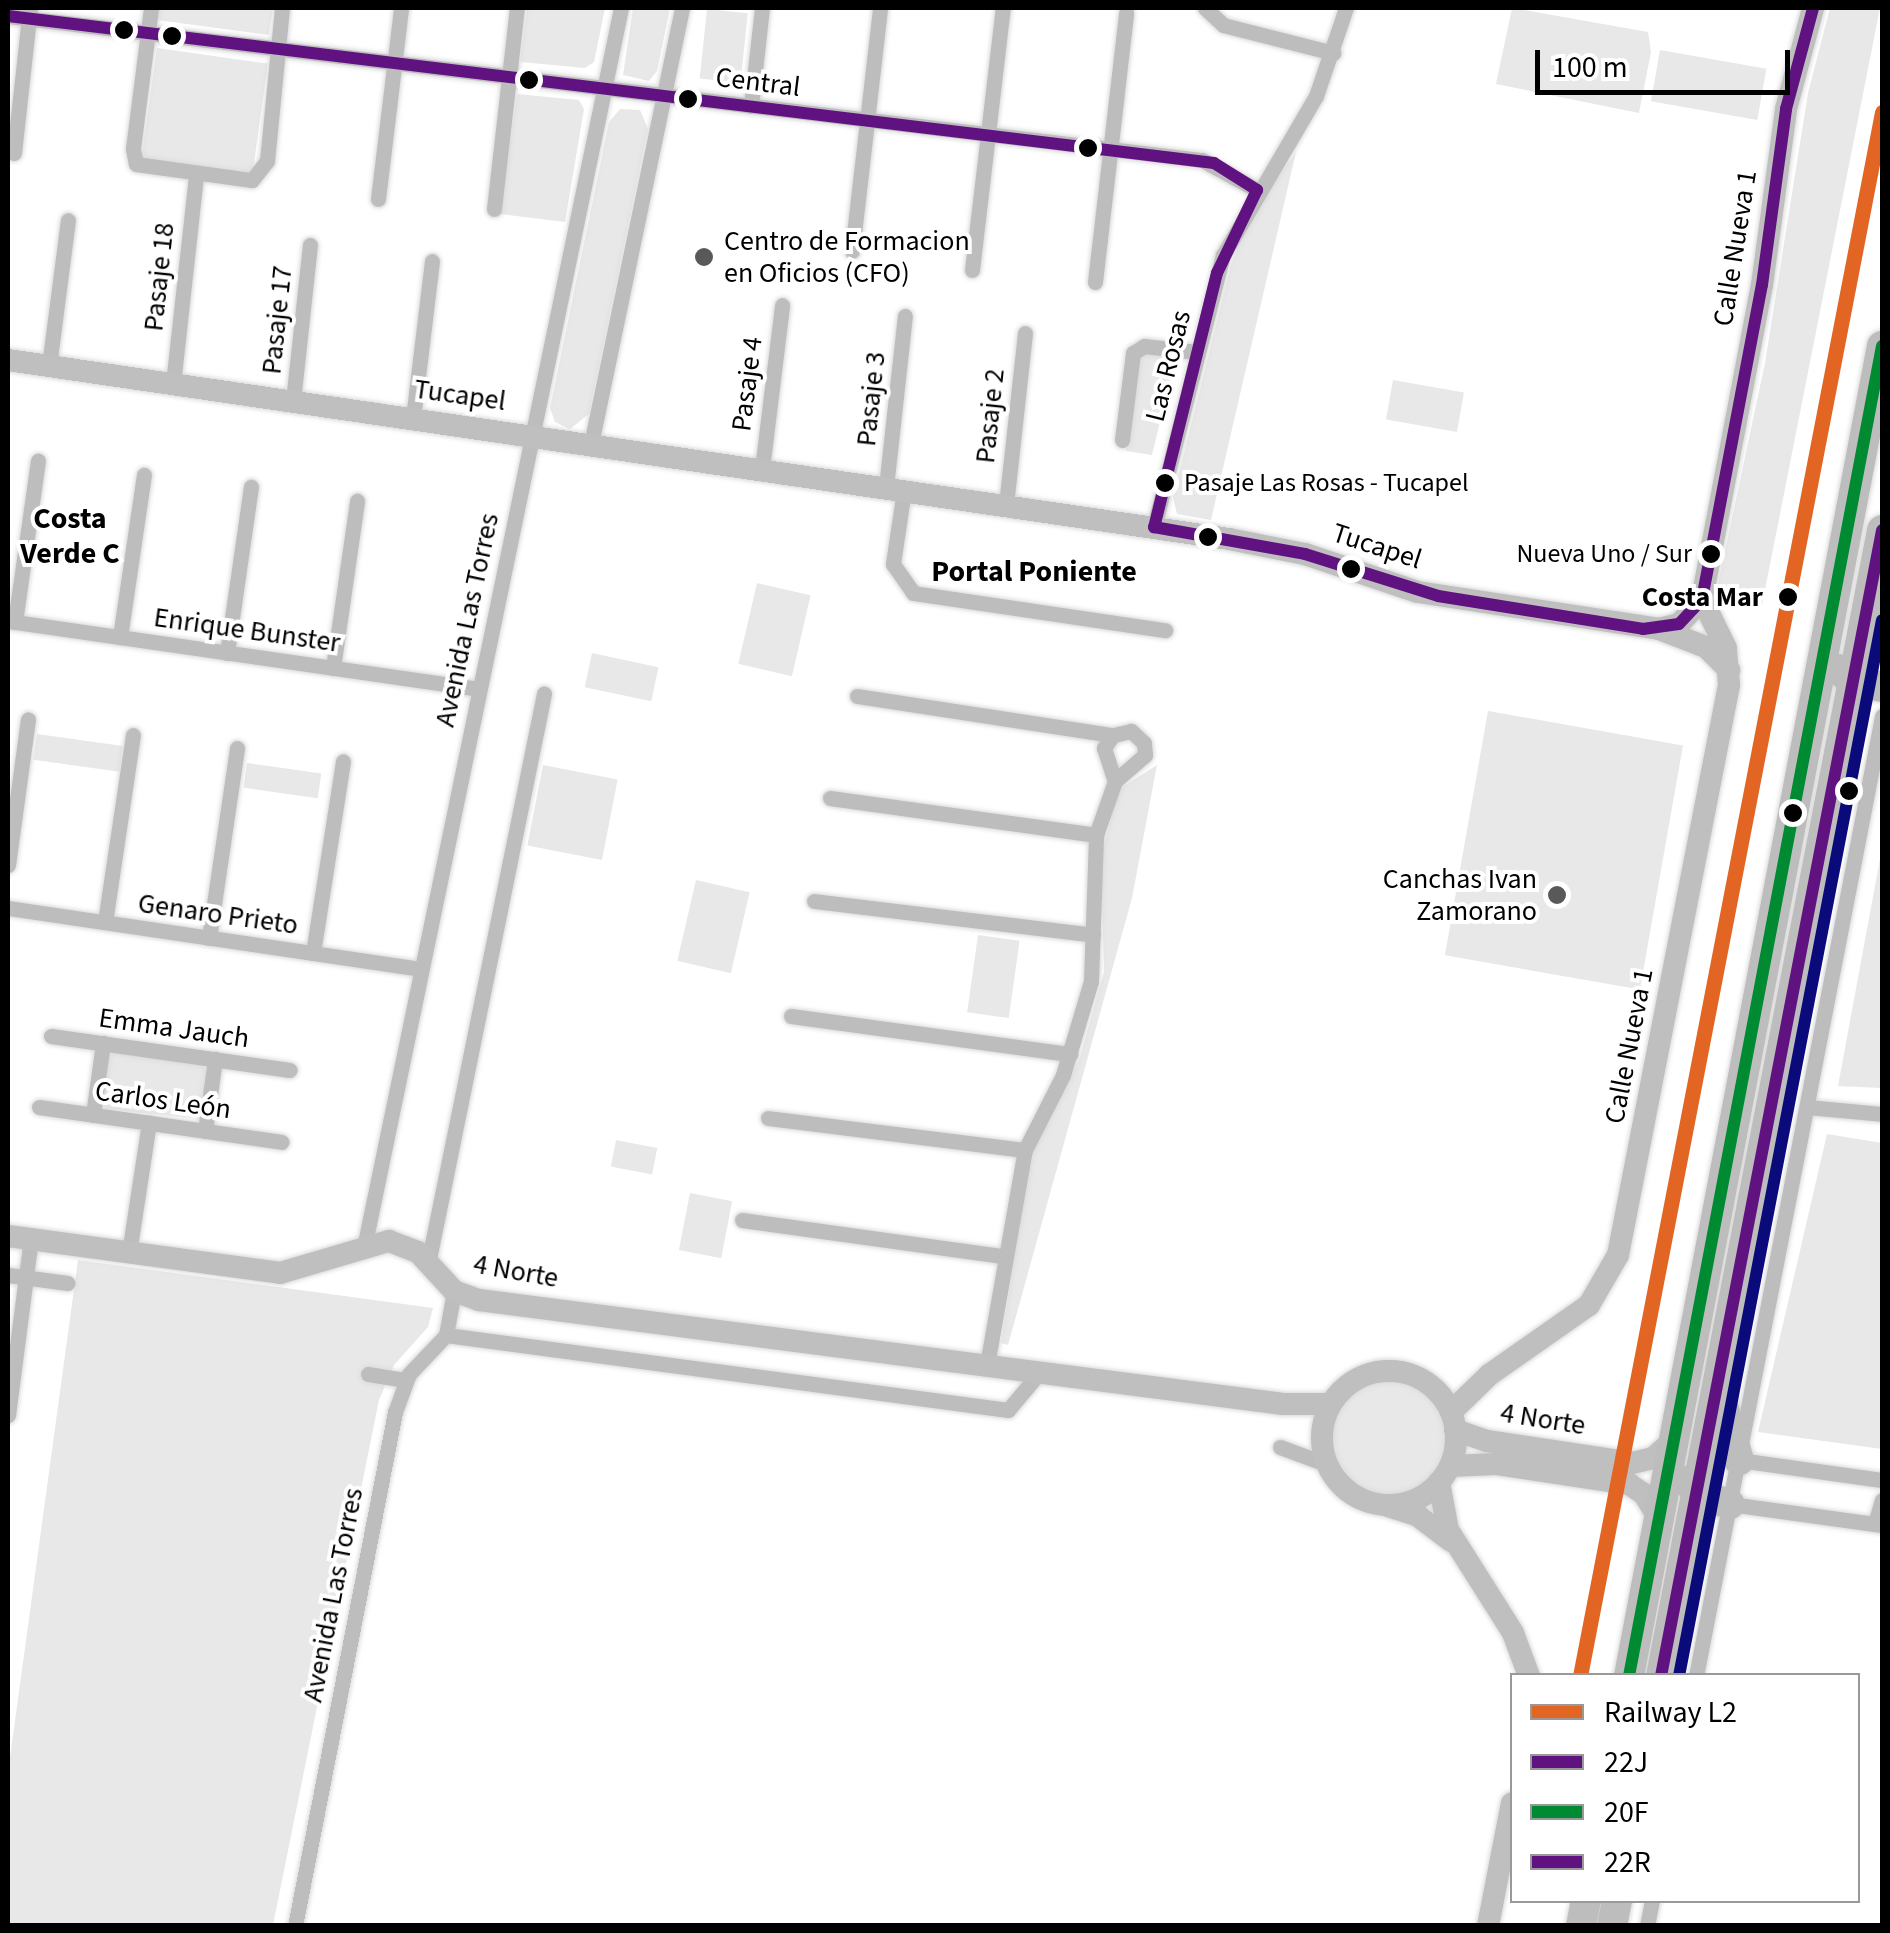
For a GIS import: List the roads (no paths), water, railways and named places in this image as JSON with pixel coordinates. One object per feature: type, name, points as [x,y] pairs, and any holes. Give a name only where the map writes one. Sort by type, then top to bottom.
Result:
[{"type":"highway","points":[[1629,1673],[1794,828],[1824,639],[1882,346]]},
{"type":"highway","points":[[1662,1673],[1882,530]]},
{"type":"highway","points":[[1824,639],[1834,664],[1852,681],[1882,687]]},
{"type":"highway","points":[[1719,1391],[1739,1460]]},
{"type":"highway","points":[[1674,1440],[1684,1477],[1698,1493],[1730,1504]]},
{"type":"street","points":[[151,8],[134,160],[148,171],[196,176],[262,175],[282,8]]},
{"type":"street","points":[[378,199],[401,8]]},
{"type":"street","points":[[494,209],[517,8]]},
{"type":"street","name":"Avenida Las Torres","points":[[364,1243],[621,8]]},
{"type":"street","points":[[591,444],[682,8]]},
{"type":"street","points":[[751,106],[762,8]]},
{"type":"street","points":[[852,251],[880,8]]},
{"type":"street","points":[[972,270],[1002,8]]},
{"type":"street","points":[[1205,8],[1223,25],[1334,53]]},
{"type":"street","name":"Las Rosas","points":[[1154,527],[1223,255],[1256,190],[1310,109],[1334,53],[1346,8]]},
{"type":"street","name":"Calle Nueva 1","points":[[1453,1421],[1489,1375],[1589,1305],[1618,1255],[1729,670],[1722,637],[1702,599],[1762,285],[1786,109],[1812,8]]},
{"type":"street","points":[[14,153],[30,13]]},
{"type":"street","name":"Central","points":[[8,16],[30,13],[147,33],[1208,160],[1256,190]]},
{"type":"street","points":[[1095,282],[1126,13]]},
{"type":"street","name":"Pasaje 18","points":[[173,384],[196,176]]},
{"type":"street","points":[[49,366],[68,220]]},
{"type":"street","name":"Pasaje 17","points":[[292,401],[310,245]]},
{"type":"street","points":[[412,418],[432,261]]},
{"type":"street","name":"Pasaje 4","points":[[762,469],[782,305]]},
{"type":"street","name":"Pasaje 3","points":[[895,489],[906,316]]},
{"type":"street","name":"Pasaje 2","points":[[1006,505],[1024,333]]},
{"type":"street","points":[[1122,440],[1133,353],[1144,346],[1198,352]]},
{"type":"street","name":"Tucapel","points":[[8,360],[1154,527],[1305,554],[1418,592],[1659,629]]},
{"type":"street","points":[[11,621],[38,461]]},
{"type":"street","points":[[120,637],[144,474]]},
{"type":"street","points":[[228,653],[251,487]]},
{"type":"street","points":[[895,489],[893,564],[898,582],[913,593],[1165,630]]},
{"type":"street","points":[[333,668],[357,501]]},
{"type":"street","points":[[1659,629],[1679,624],[1702,599]]},
{"type":"street","name":"Enrique Bunster","points":[[11,621],[478,690]]},
{"type":"street","points":[[1659,629],[1706,647],[1729,670]]},
{"type":"street","points":[[8,1415],[26,1277],[19,1238],[280,1273],[310,1269],[364,1243],[398,1242],[429,1259],[544,694]]},
{"type":"street","points":[[857,696],[1113,735],[1131,731],[1145,749],[1140,764],[1115,781],[1096,835],[1092,981],[1070,1054],[1025,1150],[1003,1256],[987,1365]]},
{"type":"street","points":[[1697,1673],[1882,716]]},
{"type":"street","points":[[8,865],[28,719]]},
{"type":"street","points":[[1113,735],[1104,754],[1115,781]]},
{"type":"street","points":[[106,922],[133,736]]},
{"type":"street","points":[[209,938],[238,748]]},
{"type":"street","points":[[313,953],[342,761]]},
{"type":"street","points":[[830,798],[1096,835]]},
{"type":"street","points":[[814,900],[1093,935]]},
{"type":"street","name":"Genaro Prieto","points":[[8,908],[420,969]]},
{"type":"street","points":[[791,1016],[1070,1054]]},
{"type":"street","name":"Emma Jauch","points":[[51,1036],[290,1070]]},
{"type":"street","points":[[92,1115],[104,1043]]},
{"type":"street","points":[[205,1131],[215,1059]]},
{"type":"street","points":[[1806,1107],[1882,1114]]},
{"type":"street","name":"Carlos León","points":[[39,1108],[280,1142]]},
{"type":"street","points":[[768,1118],[1025,1150]]},
{"type":"street","points":[[129,1253],[149,1123]]},
{"type":"street","points":[[742,1220],[1003,1256]]},
{"type":"street","name":"4 Norte","points":[[429,1259],[454,1290],[479,1300],[1292,1404],[1330,1404]]},
{"type":"street","points":[[8,1275],[67,1283]]},
{"type":"street","points":[[368,1374],[405,1380],[446,1336],[454,1290]]},
{"type":"street","points":[[446,1336],[1008,1410],[1039,1372]]},
{"type":"street","points":[[1326,1464],[1321,1433],[1330,1404],[1348,1384],[1371,1373],[1397,1371],[1422,1379],[1489,1375]]},
{"type":"street","points":[[1422,1379],[1453,1421],[1440,1506],[1454,1543],[1514,1632],[1528,1673]]},
{"type":"street","name":"Avenida Las Torres","points":[[295,1926],[405,1380]]},
{"type":"street","name":"4 Norte","points":[[1453,1421],[1486,1441],[1632,1463],[1653,1458],[1674,1440]]},
{"type":"street","points":[[1280,1447],[1326,1464],[1350,1493],[1418,1516],[1454,1543]]},
{"type":"street","points":[[1739,1460],[1882,1480]]},
{"type":"street","name":"4 Norte","points":[[1385,1505],[1420,1497],[1444,1474],[1496,1464],[1628,1484],[1644,1494],[1658,1519]]},
{"type":"street","points":[[1730,1504],[1879,1525],[1882,1500]]},
{"type":"street","points":[[1488,1926],[1510,1813]]},
{"type":"rail line","name":"L2","points":[[1581,1673],[1882,112]]},
{"type":"place","name":"Centro de Formacion en Oficios (CFO)","points":[[704,257]]},
{"type":"place","name":"Pasaje Las Rosas - Tucapel","points":[[1165,483]]},
{"type":"place","name":"Nueva Uno / Sur","points":[[1711,554]]},
{"type":"place","name":"Costa Mar","points":[[1788,597]]},
{"type":"place","name":"Canchas Ivan Zamorano","points":[[1557,895]]},
{"type":"district","name":"Costa Verde C","points":[[70,536]]},
{"type":"district","name":"Portal Poniente","points":[[1034,572]]}]
